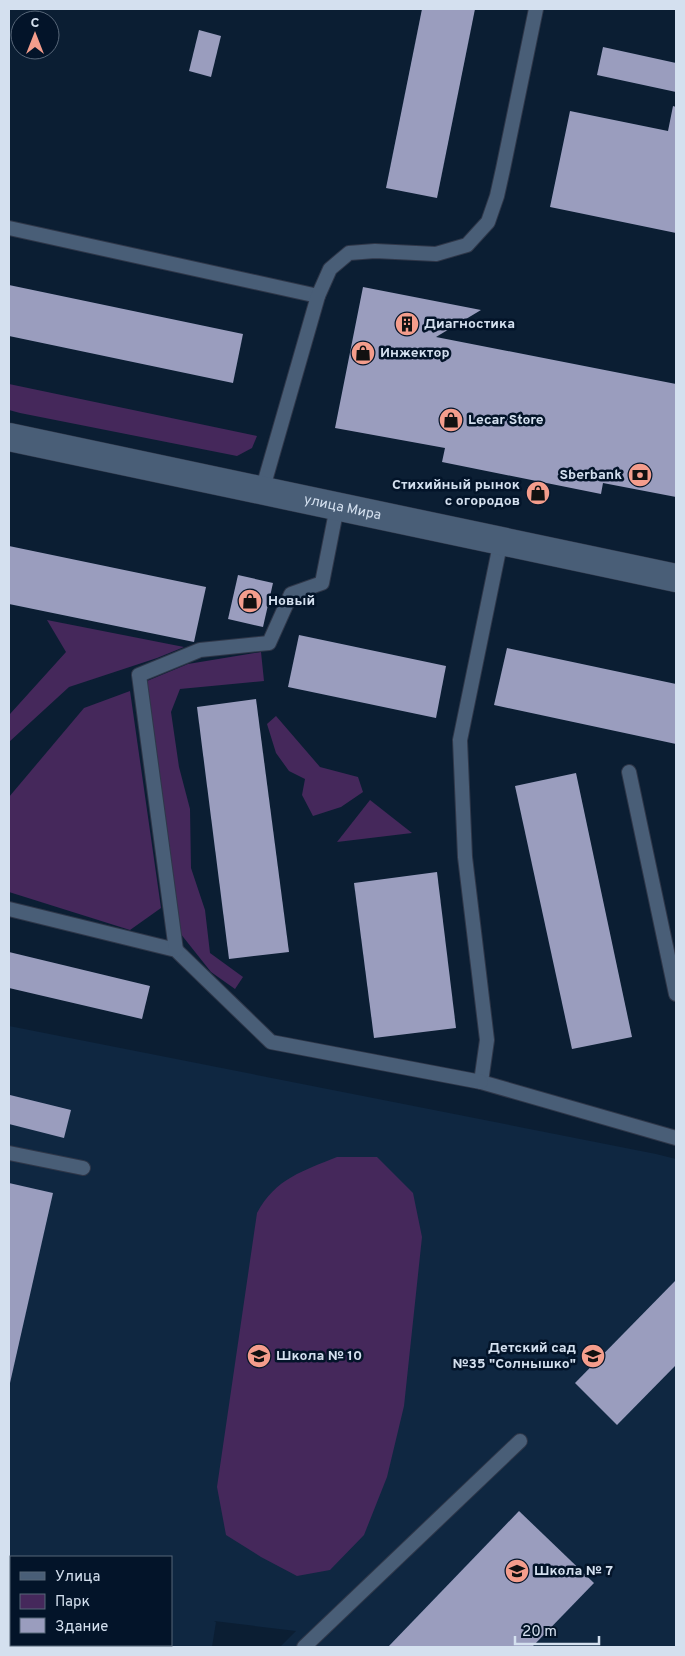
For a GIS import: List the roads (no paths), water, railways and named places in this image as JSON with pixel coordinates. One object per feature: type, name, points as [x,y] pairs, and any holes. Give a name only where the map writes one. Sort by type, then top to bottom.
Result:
[{"type":"street","name":"улица Мира","points":[[9,437],[676,578]]},
{"type":"lane","points":[[262,491],[318,296],[330,270],[349,254],[375,251],[436,254],[467,245],[488,222],[503,170],[536,9]]},
{"type":"lane","points":[[9,228],[318,296]]},
{"type":"lane","points":[[176,950],[139,675],[200,650],[269,643],[290,594],[322,583],[337,507]]},
{"type":"lane","points":[[481,1082],[486,1040],[465,857],[460,740],[501,540]]},
{"type":"lane","points":[[629,772],[676,994]]},
{"type":"lane","points":[[9,909],[176,950],[271,1042],[481,1082],[676,1138]]},
{"type":"lane","points":[[9,1154],[83,1168]]},
{"type":"lane","points":[[304,1647],[520,1441]]},
{"type":"place","name":"Диагностика","points":[[407,324]]},
{"type":"place","name":"Инжектор","points":[[363,353]]},
{"type":"place","name":"Lecar Store","points":[[451,420]]},
{"type":"place","name":"Sberbank","points":[[640,475]]},
{"type":"place","name":"Стихийный рынок с огородов","points":[[538,493]]},
{"type":"place","name":"Новый","points":[[250,601]]},
{"type":"place","name":"Школа № 10","points":[[259,1356]]},
{"type":"place","name":"Детский сад №35 \"Солнышко\"","points":[[593,1356]]},
{"type":"place","name":"Школа № 7","points":[[517,1571]]}]
